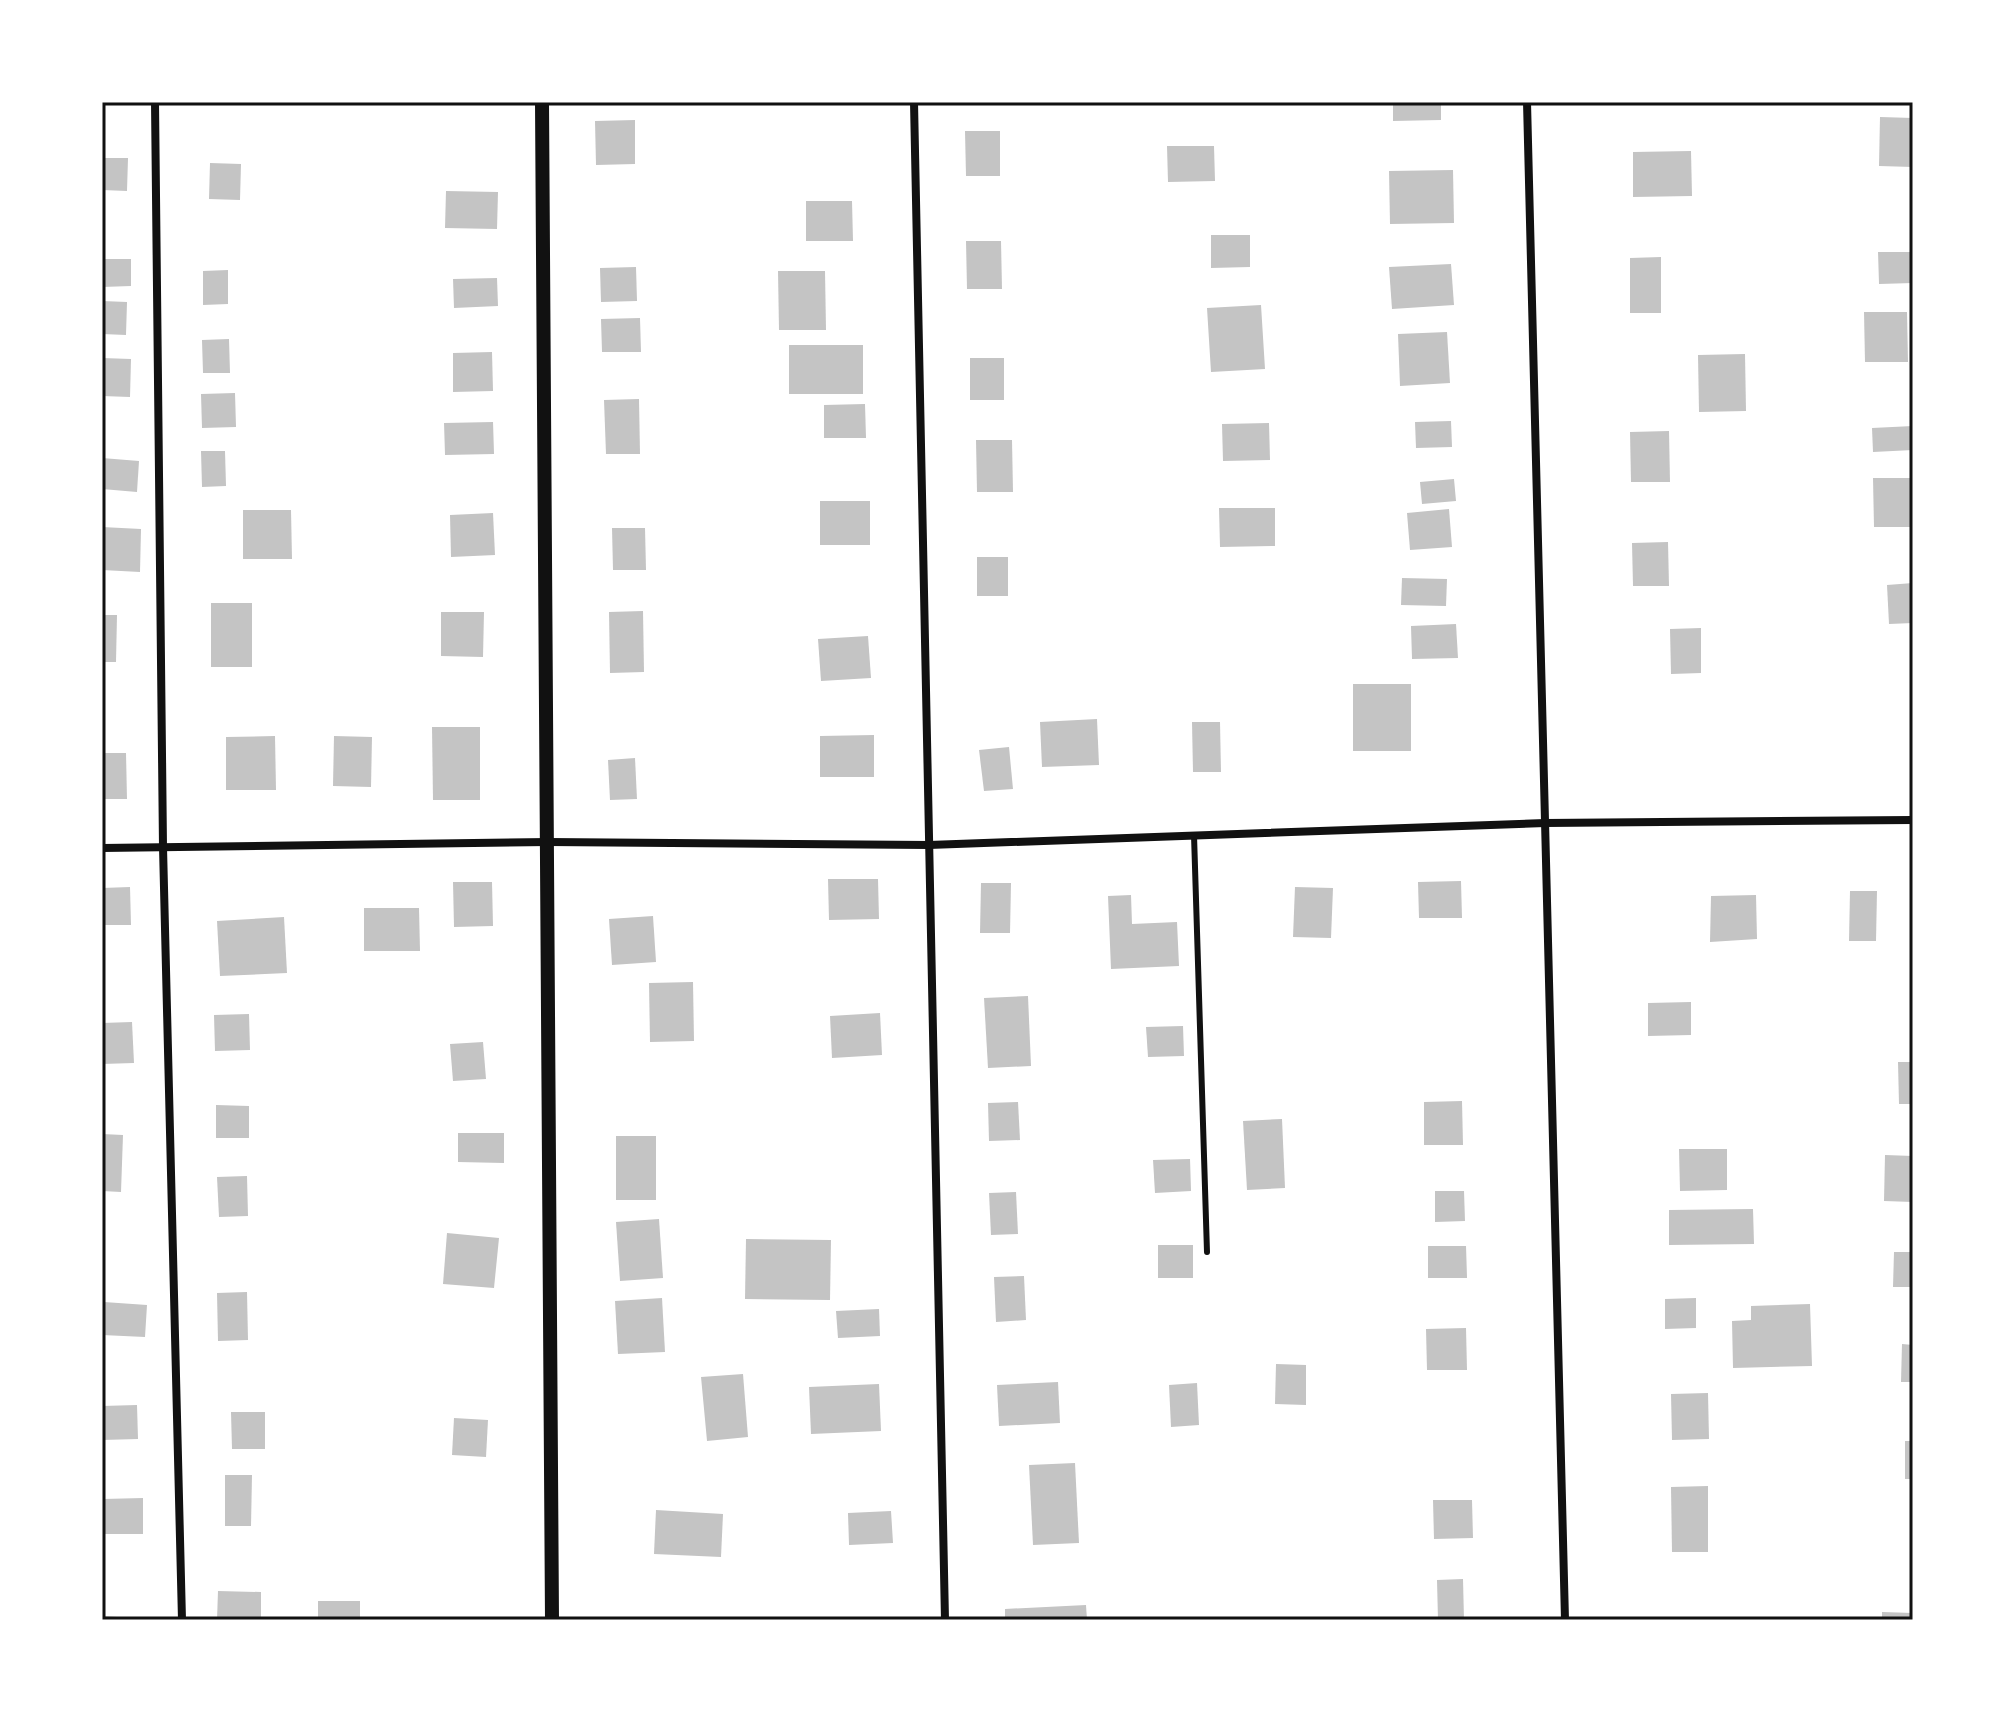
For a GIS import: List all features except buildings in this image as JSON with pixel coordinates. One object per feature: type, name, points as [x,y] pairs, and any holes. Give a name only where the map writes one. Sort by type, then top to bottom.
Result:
[{"type":"street","points":[[155,102],[163,847],[182,1620]]},
{"type":"street","points":[[542,102],[552,1620]]},
{"type":"street","points":[[914,102],[945,1620]]},
{"type":"street","points":[[1527,102],[1565,1620]]},
{"type":"street","points":[[102,848],[548,842],[929,845],[1545,823],[1913,820]]},
{"type":"lane","points":[[1194,835],[1207,1252]]}]
